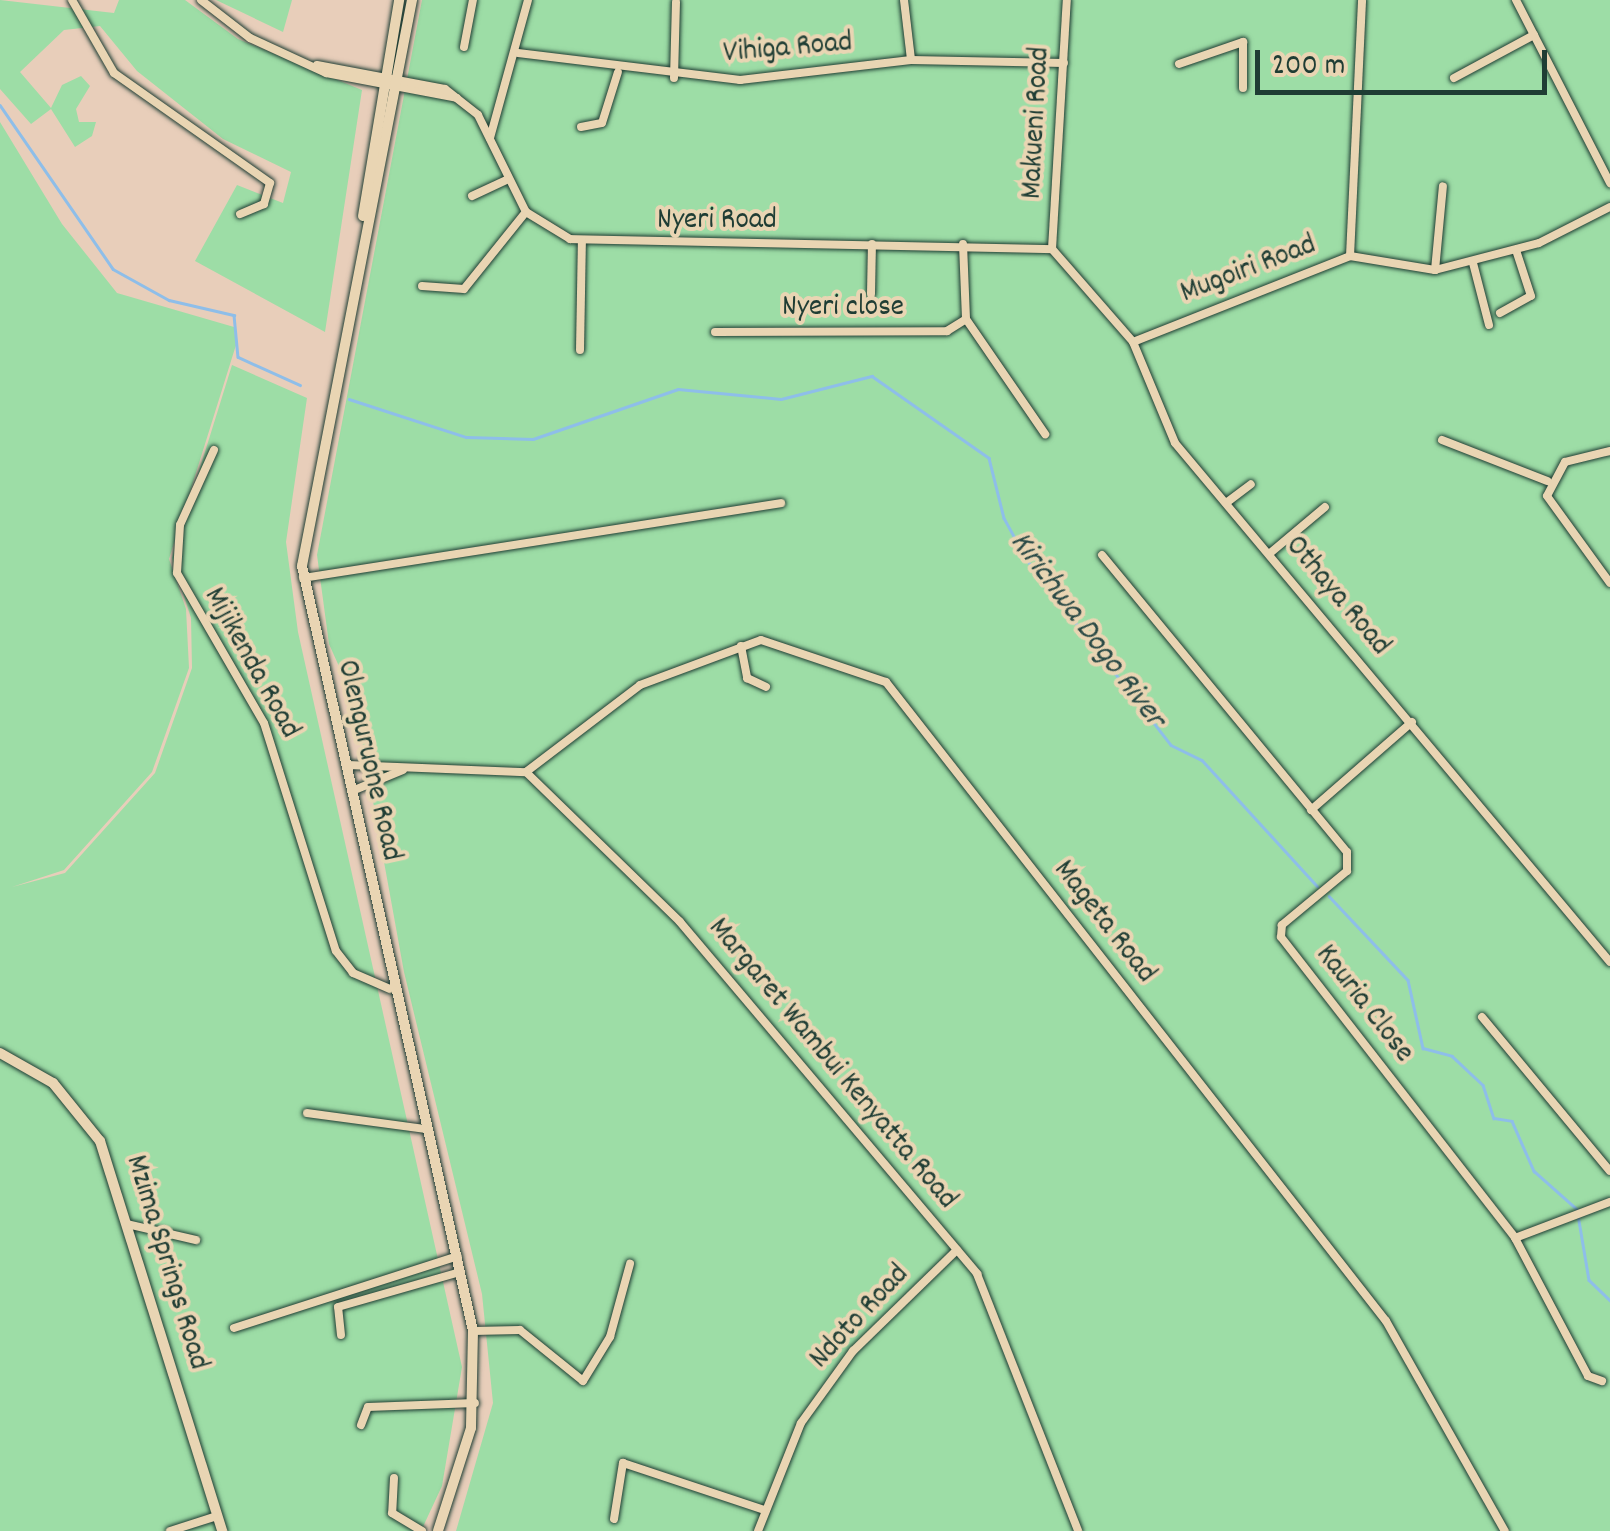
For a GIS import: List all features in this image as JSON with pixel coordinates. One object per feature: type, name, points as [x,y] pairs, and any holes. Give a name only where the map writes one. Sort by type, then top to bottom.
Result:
[{"type":"street","points":[[72,0],[114,73],[270,183],[264,204],[240,214]]},
{"type":"street","points":[[202,0],[250,38],[316,65],[457,98],[490,138],[526,212],[464,289],[422,286]]},
{"type":"street","points":[[363,216],[399,0]]},
{"type":"street","name":"Olenguruone Road","points":[[412,0],[398,84],[363,216],[302,578],[348,765],[390,988],[458,1256],[473,1332],[475,1404],[438,1531]]},
{"type":"street","points":[[464,47],[474,0]]},
{"type":"street","points":[[490,138],[518,54],[528,0]]},
{"type":"street","points":[[904,0],[911,60]]},
{"type":"street","name":"Makueni Road","points":[[1052,249],[1067,0]]},
{"type":"street","points":[[1350,256],[1362,0]]},
{"type":"street","points":[[1516,0],[1610,182]]},
{"type":"street","points":[[674,78],[676,2]]},
{"type":"street","points":[[1454,78],[1534,35]]},
{"type":"street","points":[[1179,64],[1243,42],[1244,88]]},
{"type":"street","name":"Vihiga Road","points":[[518,54],[674,78],[764,79],[911,60],[1064,63]]},
{"type":"street","points":[[582,127],[602,124],[618,72]]},
{"type":"street","points":[[472,196],[508,179]]},
{"type":"street","points":[[1435,270],[1443,186]]},
{"type":"street","name":"Mugoiri Road","points":[[1133,342],[1350,256],[1435,270],[1516,250],[1610,207]]},
{"type":"street","name":"Nyeri Road","points":[[526,212],[552,234],[582,240],[963,244],[1052,249]]},
{"type":"street","points":[[580,350],[582,240]]},
{"type":"street","points":[[871,294],[872,244]]},
{"type":"street","points":[[963,244],[966,319],[1010,371],[1045,434]]},
{"type":"street","name":"Othaya Road","points":[[1052,249],[1133,342],[1167,431],[1610,962]]},
{"type":"street","points":[[1500,313],[1531,296],[1516,250]]},
{"type":"street","points":[[1472,263],[1489,325]]},
{"type":"street","name":"Nyeri close","points":[[715,332],[947,331],[966,319]]},
{"type":"street","points":[[1442,440],[1547,481]]},
{"type":"street","name":"Mijikenda Road","points":[[214,450],[180,525],[177,573],[264,723],[336,952],[354,974],[390,988]]},
{"type":"street","points":[[1547,481],[1565,462],[1610,451]]},
{"type":"street","points":[[1547,481],[1556,519],[1610,582]]},
{"type":"street","points":[[1226,503],[1251,484]]},
{"type":"street","points":[[302,578],[781,504]]},
{"type":"street","points":[[1269,554],[1325,507]]},
{"type":"street","name":"Kauria Close","points":[[1102,555],[1310,810],[1350,866],[1282,924],[1280,937],[1515,1238],[1588,1376],[1602,1380]]},
{"type":"street","name":"Mageta Road","points":[[526,772],[640,685],[742,646],[788,644],[886,682],[1386,1321],[1504,1531]]},
{"type":"street","points":[[742,646],[747,678],[766,687]]},
{"type":"street","points":[[1310,810],[1412,722]]},
{"type":"street","points":[[348,765],[526,772]]},
{"type":"street","points":[[352,790],[417,766]]},
{"type":"street","name":"Margaret Wambui Kenyatta Road","points":[[526,772],[680,922],[958,1250],[997,1310],[1078,1531]]},
{"type":"street","points":[[1482,1017],[1610,1171]]},
{"type":"street","name":"Mzima Springs Road","points":[[0,1053],[37,1070],[86,1117],[126,1224],[222,1531]]},
{"type":"street","points":[[307,1113],[426,1129]]},
{"type":"street","points":[[1515,1238],[1610,1202]]},
{"type":"street","points":[[126,1224],[196,1240]]},
{"type":"street","name":"Ndoto Road","points":[[758,1531],[796,1433],[853,1351],[958,1250]]},
{"type":"street","points":[[234,1328],[458,1256]]},
{"type":"street","points":[[473,1332],[520,1330],[584,1382],[610,1337],[630,1264]]},
{"type":"street","points":[[341,1335],[338,1307],[460,1272]]},
{"type":"street","points":[[361,1425],[368,1407],[475,1404]]},
{"type":"street","points":[[614,1519],[623,1464],[764,1510]]},
{"type":"street","points":[[394,1478],[392,1513],[422,1531]]},
{"type":"street","points":[[170,1531],[217,1516]]},
{"type":"green space","points":[[0,0],[114,13],[119,0],[185,0],[238,39],[362,90],[325,332],[195,261],[237,185],[283,203],[291,172],[223,139],[137,71],[100,26],[64,30],[20,72],[51,108],[62,85],[81,76],[90,86],[76,109],[79,122],[96,122],[92,136],[75,147],[51,109],[31,124],[0,89]]},
{"type":"green space","points":[[216,0],[292,0],[283,32]]},
{"type":"green space","points":[[422,0],[1610,0],[1610,1531],[456,1531],[493,1403],[482,1294],[404,972],[355,702],[329,644],[317,555]]},
{"type":"green space","points":[[0,122],[62,224],[117,293],[234,327],[236,345],[169,559],[186,609],[189,668],[152,772],[64,870],[12,887],[65,873],[155,773],[192,668],[191,618],[172,558],[232,365],[307,398],[286,542],[298,632],[462,1367],[442,1486],[421,1531],[0,1531]]},
{"type":"waterway","name":"Kirichwa Dogo River","points":[[0,105],[113,269],[169,300],[234,315],[238,357],[300,385]]},
{"type":"waterway","name":"Kirichwa Dogo River","points":[[349,399],[466,437],[533,439],[678,389],[781,399],[872,376],[989,458],[1004,518],[1027,560],[1171,745],[1202,760],[1317,886]]},
{"type":"waterway","name":"Kirichwa Dogo River","points":[[1329,896],[1408,980],[1423,1048],[1452,1056],[1483,1085],[1494,1118],[1512,1121],[1534,1171],[1577,1209],[1589,1280],[1610,1300]]}]
